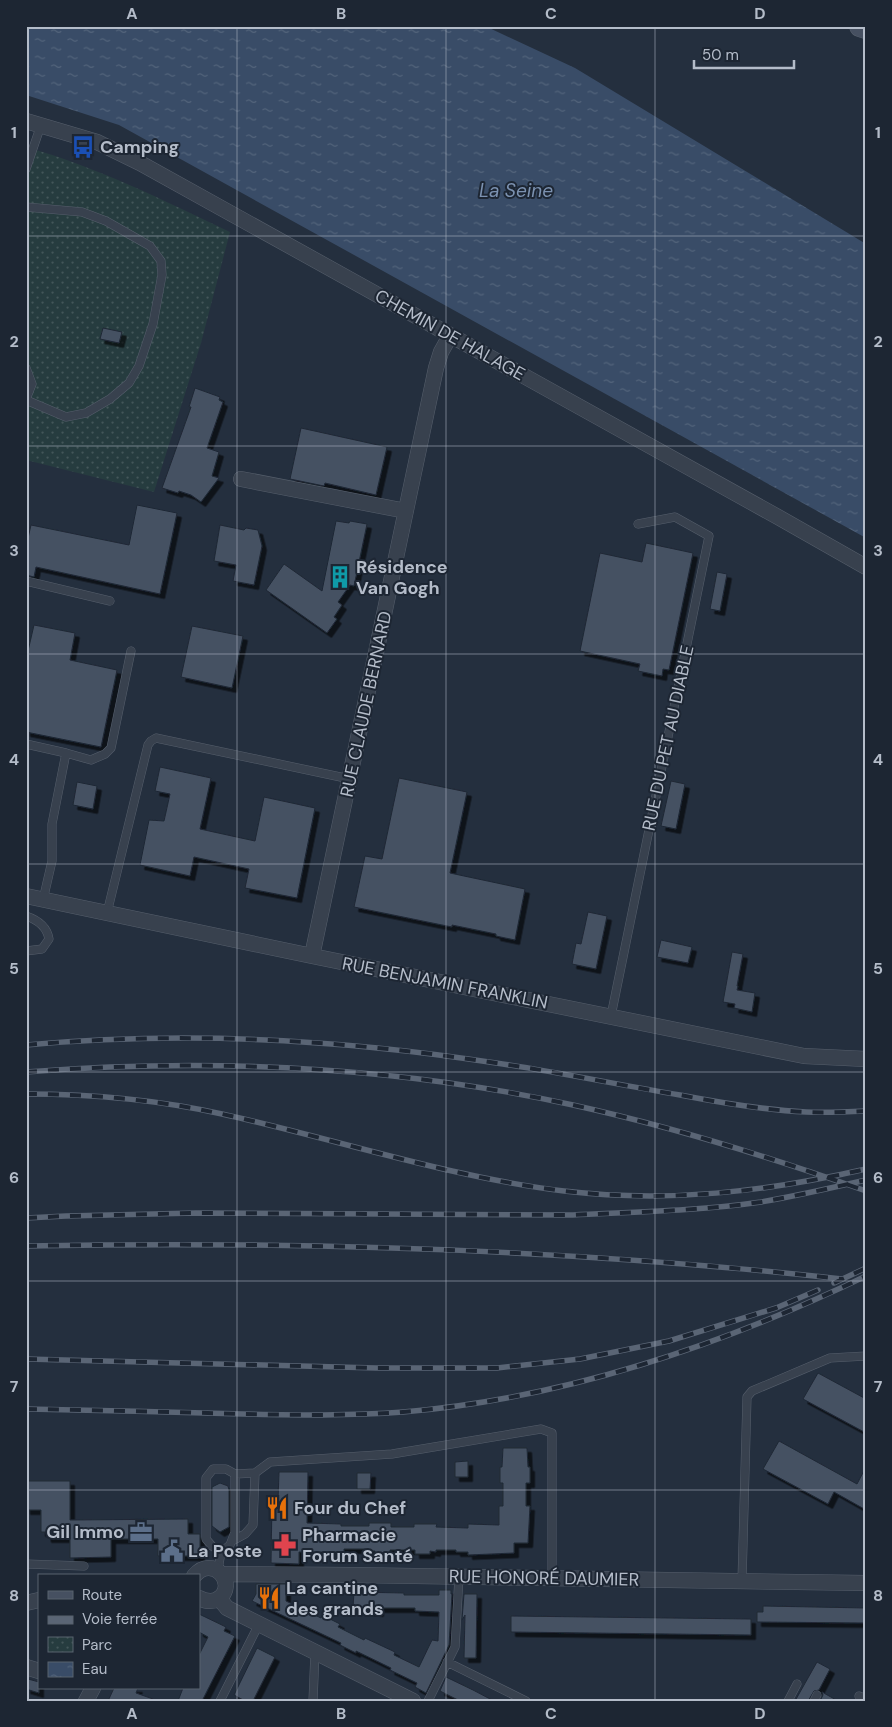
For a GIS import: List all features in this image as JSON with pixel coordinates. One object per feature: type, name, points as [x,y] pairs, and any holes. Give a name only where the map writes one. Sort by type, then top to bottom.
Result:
[{"type":"main road","points":[[860,26],[866,28]]},
{"type":"street","name":"CHEMIN DE HALAGE","points":[[34,123],[97,142],[140,163],[866,567]]},
{"type":"street","name":"RUE CLAUDE BERNARD","points":[[312,956],[436,368],[441,352],[450,336]]},
{"type":"street","points":[[241,479],[406,511]]},
{"type":"street","name":"RUE BENJAMIN FRANKLIN","points":[[26,896],[804,1056],[866,1059]]},
{"type":"street","name":"RUE HONORÉ DAUMIER","points":[[197,1574],[203,1569],[214,1568],[220,1572],[866,1583]]},
{"type":"street","points":[[200,1598],[209,1601],[219,1598],[226,1584],[220,1572]]},
{"type":"street","points":[[219,1598],[227,1608],[413,1701]]},
{"type":"street","points":[[26,1667],[38,1671]]},
{"type":"lane","points":[[26,169],[34,123]]},
{"type":"lane","points":[[26,207],[82,212],[106,221],[150,246],[161,262],[162,275],[153,324],[140,366],[129,382],[110,399],[86,414],[66,416],[26,400],[32,384],[26,368]]},
{"type":"lane","name":"RUE DU PET AU DIABLE","points":[[611,1016],[709,536],[675,516],[638,524]]},
{"type":"lane","points":[[26,581],[110,601]]},
{"type":"lane","points":[[26,744],[91,760],[105,754],[111,748],[131,651]]},
{"type":"lane","points":[[107,913],[148,745],[156,738],[350,779]]},
{"type":"lane","points":[[43,900],[52,861],[52,824],[66,753]]},
{"type":"lane","points":[[26,916],[42,925],[49,939],[42,949],[26,951]]},
{"type":"lane","points":[[742,1580],[747,1397],[752,1390],[830,1358],[866,1356]]},
{"type":"lane","points":[[220,1552],[206,1539],[206,1478],[213,1469],[226,1469],[235,1474],[255,1473],[270,1462],[392,1454],[541,1429],[552,1433],[552,1579]]},
{"type":"lane","points":[[232,1540],[245,1534],[253,1525],[255,1473]]},
{"type":"lane","points":[[220,1552],[230,1545],[235,1532],[235,1474]]},
{"type":"lane","points":[[220,1552],[220,1572]]},
{"type":"lane","points":[[26,1564],[84,1566]]},
{"type":"lane","points":[[428,1701],[455,1647],[459,1577]]},
{"type":"lane","points":[[220,1701],[259,1624]]},
{"type":"lane","points":[[313,1701],[316,1652]]},
{"type":"lane","points":[[448,1662],[526,1701]]},
{"type":"lane","points":[[788,1701],[797,1684]]},
{"type":"green space","points":[[26,147],[104,174],[230,232],[201,343],[154,492],[26,460]]},
{"type":"water","name":"La Seine","points":[[26,26],[485,26],[575,68],[866,244],[866,538],[119,125],[26,95]]},
{"type":"building","points":[[103,328],[122,332],[119,343],[100,339]]},
{"type":"building","points":[[195,388],[220,397],[219,400],[223,402],[207,448],[219,452],[212,476],[219,478],[201,502],[191,495],[162,488],[191,407],[189,407]]},
{"type":"building","points":[[301,428],[387,447],[376,495],[325,483],[324,486],[290,479]]},
{"type":"building","points":[[137,505],[177,513],[160,594],[36,567],[34,577],[26,575],[26,547],[31,525],[129,545]]},
{"type":"building","name":"Résidence Van Gogh","points":[[336,521],[367,524],[354,586],[350,585],[338,602],[342,605],[334,617],[337,619],[327,633],[266,590],[284,564],[322,591]]},
{"type":"building","points":[[220,525],[244,530],[246,528],[258,530],[262,546],[254,585],[233,581],[236,565],[214,561]]},
{"type":"building","points":[[646,543],[693,553],[669,670],[663,669],[662,676],[638,671],[640,664],[580,651],[600,553],[642,562]]},
{"type":"building","points":[[717,572],[727,574],[720,611],[710,609]]},
{"type":"building","points":[[34,625],[75,633],[70,660],[117,670],[101,747],[26,732],[26,651],[28,651]]},
{"type":"building","points":[[192,626],[243,636],[232,688],[181,677]]},
{"type":"building","points":[[160,767],[211,778],[200,829],[255,841],[264,797],[315,808],[297,898],[245,888],[249,869],[194,857],[190,876],[140,865],[149,820],[164,821],[170,794],[155,791]]},
{"type":"building","points":[[399,778],[467,792],[450,873],[525,889],[515,940],[496,936],[496,934],[354,907],[365,856],[382,859]]},
{"type":"building","points":[[671,781],[685,784],[676,829],[661,826]]},
{"type":"building","points":[[77,782],[97,786],[93,809],[73,805]]},
{"type":"building","points":[[588,912],[607,916],[596,969],[572,964],[576,943],[581,944]]},
{"type":"building","points":[[661,940],[692,947],[688,963],[657,957]]},
{"type":"building","points":[[732,952],[743,954],[737,990],[755,993],[752,1012],[734,1008],[735,1004],[723,1002]]},
{"type":"building","points":[[818,1373],[866,1399],[866,1433],[803,1399]]},
{"type":"building","points":[[779,1441],[857,1484],[866,1467],[866,1510],[834,1492],[828,1504],[763,1469]]},
{"type":"building","points":[[503,1448],[527,1448],[528,1467],[530,1467],[530,1483],[526,1483],[526,1506],[530,1506],[528,1543],[514,1543],[514,1553],[468,1555],[468,1552],[456,1552],[456,1550],[436,1550],[436,1552],[430,1551],[430,1554],[415,1554],[415,1550],[390,1550],[390,1553],[375,1553],[375,1551],[369,1551],[369,1549],[344,1549],[344,1552],[299,1552],[299,1564],[271,1563],[272,1501],[278,1501],[279,1472],[308,1472],[307,1523],[369,1526],[369,1523],[391,1523],[391,1527],[437,1524],[436,1527],[468,1528],[468,1524],[499,1525],[499,1506],[503,1506],[503,1483],[500,1483],[500,1467],[502,1467]]},
{"type":"building","points":[[468,1461],[468,1477],[455,1477],[455,1462]]},
{"type":"building","points":[[357,1473],[371,1473],[370,1489],[357,1489]]},
{"type":"building","points":[[26,1481],[70,1481],[70,1520],[188,1519],[188,1534],[200,1534],[200,1556],[158,1556],[158,1539],[111,1539],[111,1557],[70,1558],[70,1538],[47,1538],[46,1532],[41,1532],[41,1510],[26,1510]]},
{"type":"building","points":[[220,1483],[228,1486],[229,1490],[229,1527],[220,1532],[212,1526],[212,1487]]},
{"type":"building","points":[[256,1584],[286,1584],[286,1601],[321,1618],[322,1615],[340,1624],[338,1627],[395,1652],[394,1655],[419,1667],[432,1640],[438,1641],[439,1612],[415,1611],[415,1608],[379,1608],[379,1612],[368,1611],[368,1608],[353,1608],[354,1592],[439,1595],[439,1590],[451,1590],[449,1645],[426,1693],[415,1687],[417,1683],[390,1670],[391,1668],[356,1651],[356,1653],[340,1645],[341,1643],[252,1601],[256,1594]]},
{"type":"building","points":[[464,1594],[477,1594],[476,1658],[464,1658],[465,1615],[462,1620]]},
{"type":"building","points":[[763,1606],[866,1608],[866,1623],[757,1622],[757,1612],[763,1612]]},
{"type":"building","points":[[200,1614],[226,1627],[224,1631],[235,1636],[202,1701],[178,1701],[182,1690],[200,1690],[200,1653],[208,1637],[200,1633]]},
{"type":"building","points":[[511,1616],[751,1619],[751,1635],[511,1632]]},
{"type":"building","points":[[257,1648],[275,1657],[253,1701],[245,1701],[234,1695]]},
{"type":"building","points":[[817,1662],[830,1669],[819,1690],[814,1691],[808,1701],[795,1701]]},
{"type":"building","points":[[446,1677],[494,1701],[460,1701],[440,1691]]},
{"type":"building","points":[[28,1679],[38,1682],[39,1693],[26,1689]]},
{"type":"building","points":[[113,1690],[137,1690],[136,1693],[153,1699],[153,1701],[108,1701]]},
{"type":"building","points":[[822,1692],[838,1701],[820,1701],[823,1695]]},
{"type":"railway","points":[[26,1045],[85,1041],[202,1038],[320,1043],[379,1048],[496,1063],[759,1108],[814,1112],[866,1111]]},
{"type":"railway","points":[[26,1072],[163,1066],[232,1066],[370,1074],[438,1081],[573,1105],[647,1123],[794,1166],[866,1191]]},
{"type":"railway","points":[[26,1094],[125,1099],[198,1109],[478,1177],[564,1191],[641,1196],[716,1193],[791,1184],[866,1169]]},
{"type":"railway","points":[[26,1218],[196,1213],[573,1215],[644,1212],[761,1202],[866,1180]]},
{"type":"railway","points":[[26,1246],[230,1245],[435,1249],[639,1260],[842,1279]]},
{"type":"railway","points":[[834,1283],[866,1268]]},
{"type":"railway","points":[[26,1409],[323,1415],[403,1412],[463,1405],[522,1395],[640,1365],[756,1325],[866,1276]]},
{"type":"railway","points":[[26,1359],[376,1368],[497,1368],[580,1359],[669,1341],[776,1308],[818,1290]]},
{"type":"place","name":"Camping","points":[[83,147]]},
{"type":"place","name":"Résidence Van Gogh","points":[[340,577]]},
{"type":"place","name":"Four du Chef","points":[[277,1508]]},
{"type":"place","name":"Gil Immo","points":[[141,1532]]},
{"type":"place","name":"Pharmacie Forum Santé","points":[[285,1545]]},
{"type":"place","name":"La Poste","points":[[172,1551]]},
{"type":"place","name":"La cantine des grands","points":[[269,1598]]}]
